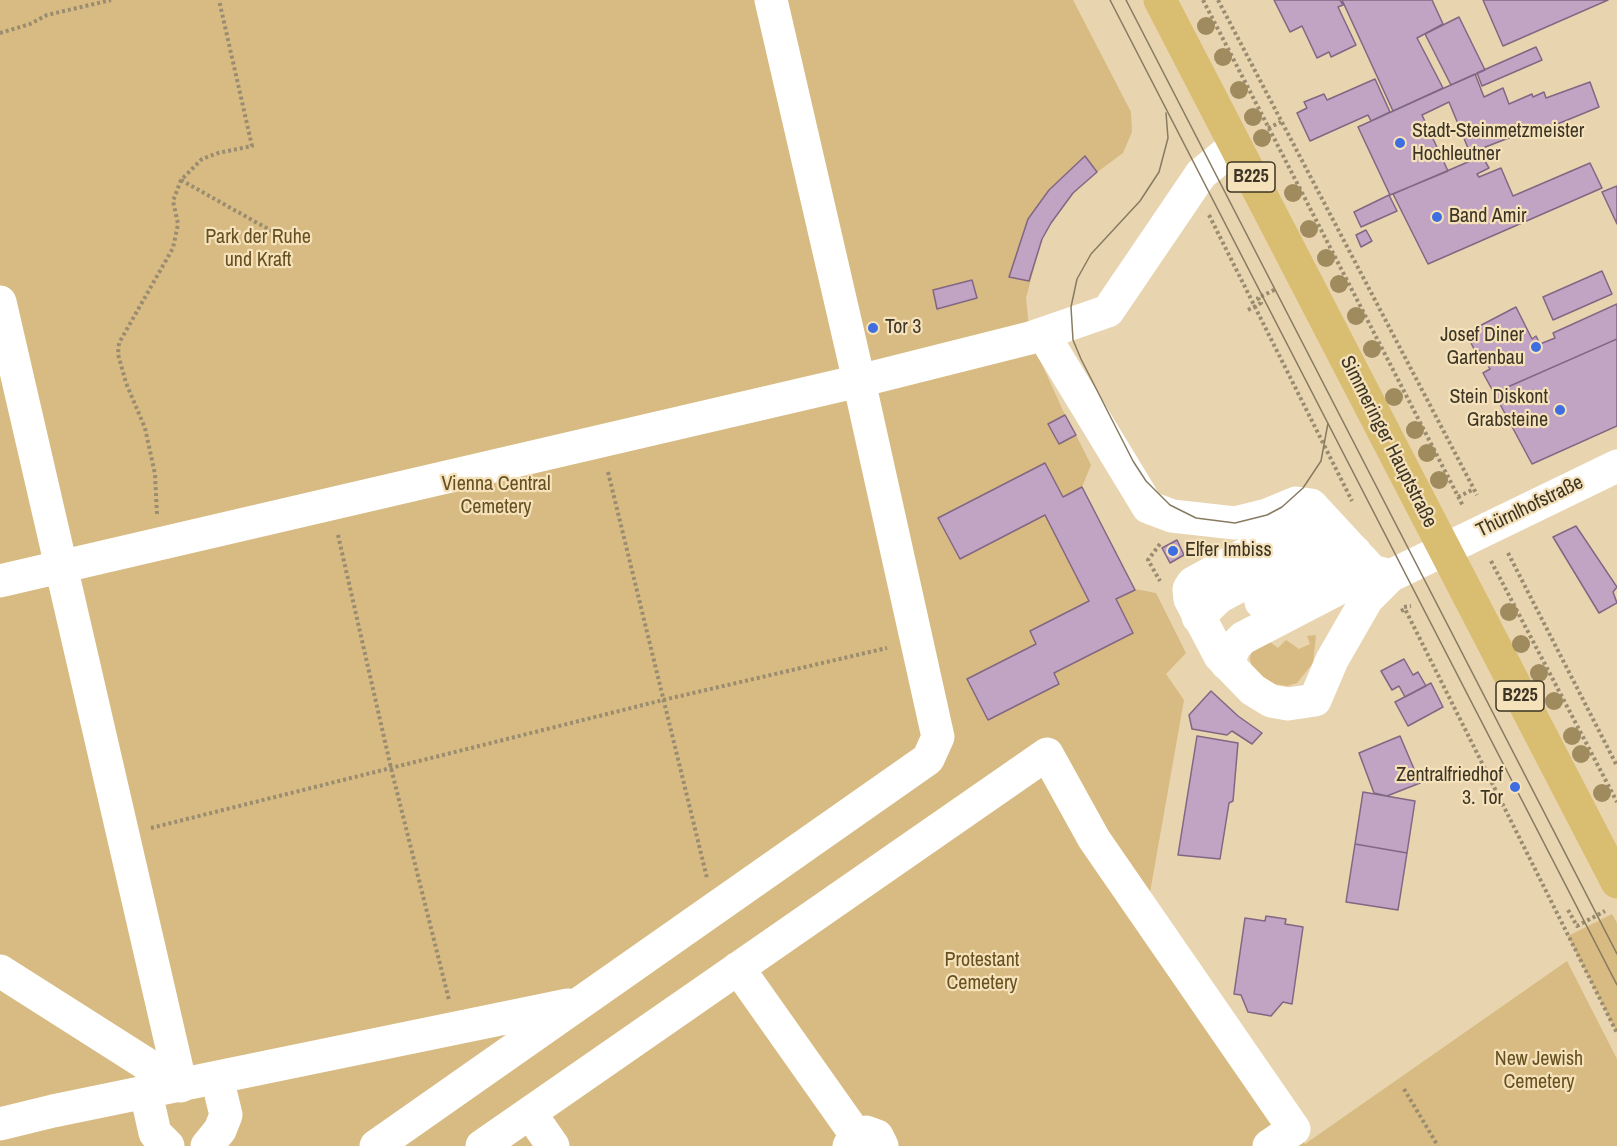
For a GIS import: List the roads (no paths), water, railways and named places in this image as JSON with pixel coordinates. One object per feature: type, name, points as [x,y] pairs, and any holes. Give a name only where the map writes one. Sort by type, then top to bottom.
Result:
[{"type":"main road","name":"Simmeringer Hauptstraße","points":[[1160,0],[1443,549],[1609,892]]},
{"type":"street","points":[[376,1146],[928,759],[938,737],[771,0]]},
{"type":"street","points":[[0,581],[859,381],[1043,334],[1108,311],[1201,174],[1235,146]]},
{"type":"street","points":[[0,302],[181,1086]]},
{"type":"street","points":[[1043,334],[1148,507],[1172,516],[1220,523],[1253,519],[1296,503],[1311,505],[1355,543],[1367,599],[1332,660],[1315,700],[1288,704],[1271,701],[1253,690],[1212,640],[1190,599],[1190,589],[1193,583],[1355,543]]},
{"type":"street","name":"Thürnlhofstraße","points":[[1355,543],[1443,549],[1617,466]]},
{"type":"street","points":[[1212,640],[1235,646],[1355,543]]},
{"type":"street","points":[[482,1146],[1047,754],[1094,839],[1294,1129],[1269,1146]]},
{"type":"street","points":[[738,968],[862,1142]]},
{"type":"street","points":[[0,970],[181,1086]]},
{"type":"street","points":[[0,1124],[578,1003]]},
{"type":"street","points":[[207,1146],[220,1130],[226,1115],[217,1078]]},
{"type":"street","points":[[146,1093],[155,1133],[168,1146]]},
{"type":"street","points":[[530,1113],[553,1146]]},
{"type":"tram line","points":[[1110,0],[1617,985]]},
{"type":"tram line","points":[[1126,0],[1617,954]]},
{"type":"tram line","points":[[1166,113],[1168,138],[1159,172],[1140,201],[1091,254],[1077,279],[1071,307],[1073,340],[1133,461],[1146,481],[1170,505],[1196,518],[1235,523],[1267,515],[1282,507],[1303,488],[1321,461],[1328,423]]},
{"type":"place","name":"Stadt-Steinmetzmeister Hochleutner","points":[[1400,143]]},
{"type":"place","name":"Band Amir","points":[[1437,217]]},
{"type":"place","name":"Tor 3","points":[[873,328]]},
{"type":"place","name":"Josef Diner Gartenbau","points":[[1536,347]]},
{"type":"place","name":"Stein Diskont Grabsteine","points":[[1560,410]]},
{"type":"place","name":"Elfer Imbiss","points":[[1173,551]]},
{"type":"place","name":"Zentralfriedhof 3. Tor","points":[[1515,787]]},
{"type":"park label","name":"Park der Ruhe und Kraft","points":[[258,250]]},
{"type":"park label","name":"Vienna Central Cemetery","points":[[496,496]]},
{"type":"park label","name":"Protestant Cemetery","points":[[982,972]]},
{"type":"park label","name":"New Jewish Cemetery","points":[[1539,1072]]}]
